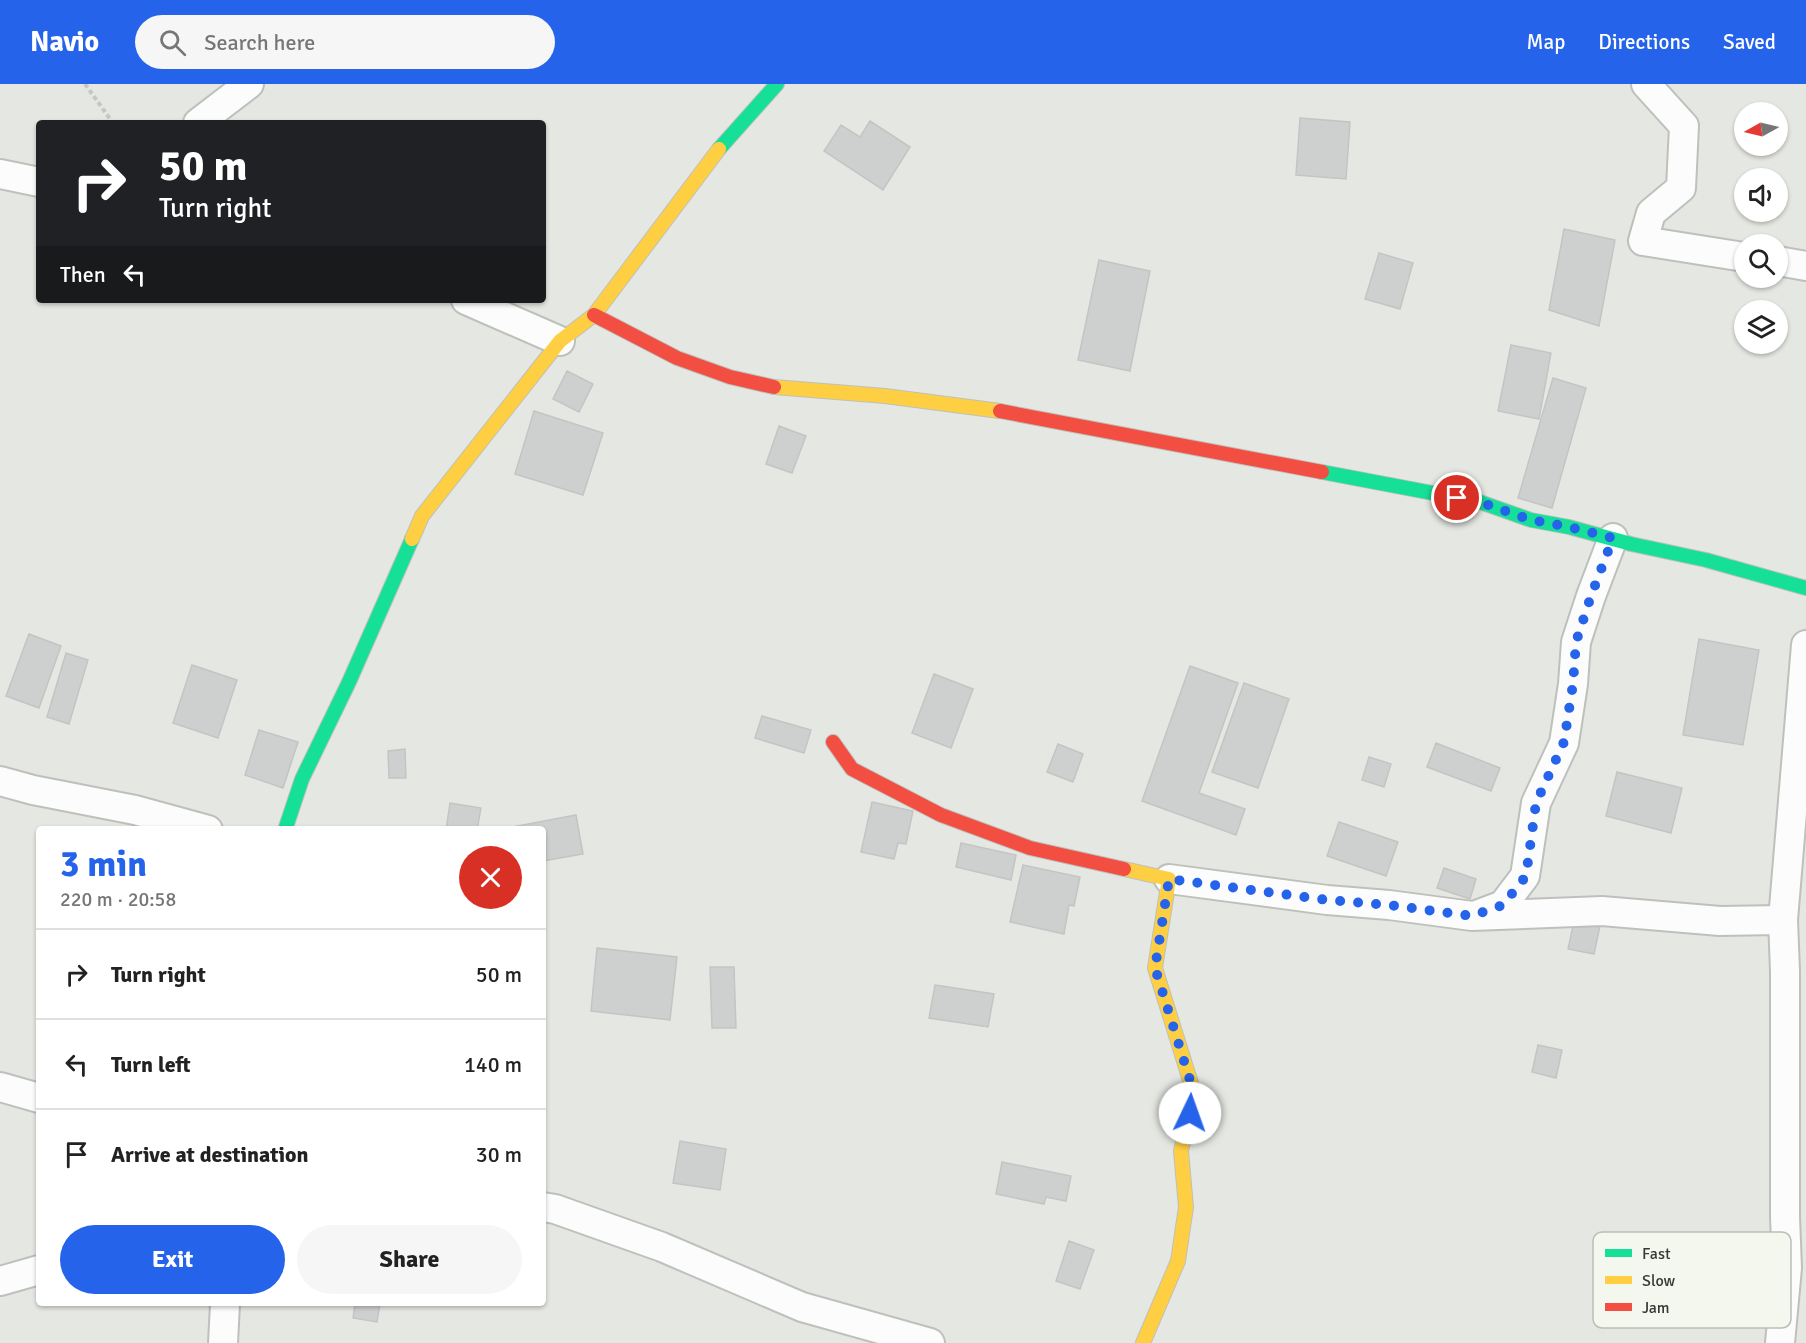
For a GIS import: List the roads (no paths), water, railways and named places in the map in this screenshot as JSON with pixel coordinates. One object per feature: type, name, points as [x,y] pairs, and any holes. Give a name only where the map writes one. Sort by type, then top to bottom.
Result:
[{"type":"street","points":[[202,120],[249,84]]},
{"type":"street","points":[[286,826],[302,779],[349,682],[422,516],[560,341],[594,315],[714,154],[777,84]]},
{"type":"street","points":[[1646,84],[1684,126],[1681,188],[1651,213],[1643,241],[1734,255]]},
{"type":"street","points":[[0,174],[36,181]]},
{"type":"street","points":[[1788,263],[1806,266]]},
{"type":"street","points":[[473,303],[560,341]]},
{"type":"street","points":[[594,315],[677,358],[730,377],[773,387],[885,396],[1022,414],[1480,502],[1531,520],[1707,560],[1806,588]]},
{"type":"street","points":[[1472,916],[1503,905],[1526,876],[1536,803],[1564,742],[1573,684],[1576,642],[1613,538]]},
{"type":"street","points":[[1786,1232],[1795,972],[1783,920],[1806,645]]},
{"type":"street","points":[[833,742],[852,769],[941,815],[1030,848],[1169,879],[1472,916],[1602,911],[1720,921],[1783,920]]},
{"type":"street","points":[[0,781],[33,790],[135,810],[193,826]]},
{"type":"street","points":[[1143,1343],[1178,1261],[1186,1207],[1181,1151],[1194,1093],[1155,968],[1169,879]]},
{"type":"street","points":[[0,1087],[36,1097]]},
{"type":"street","points":[[546,1208],[662,1247],[802,1306],[930,1343]]},
{"type":"street","points":[[0,1281],[36,1271]]},
{"type":"street","points":[[223,1343],[225,1306]]},
{"type":"street","points":[[1780,1343],[1781,1328]]}]
